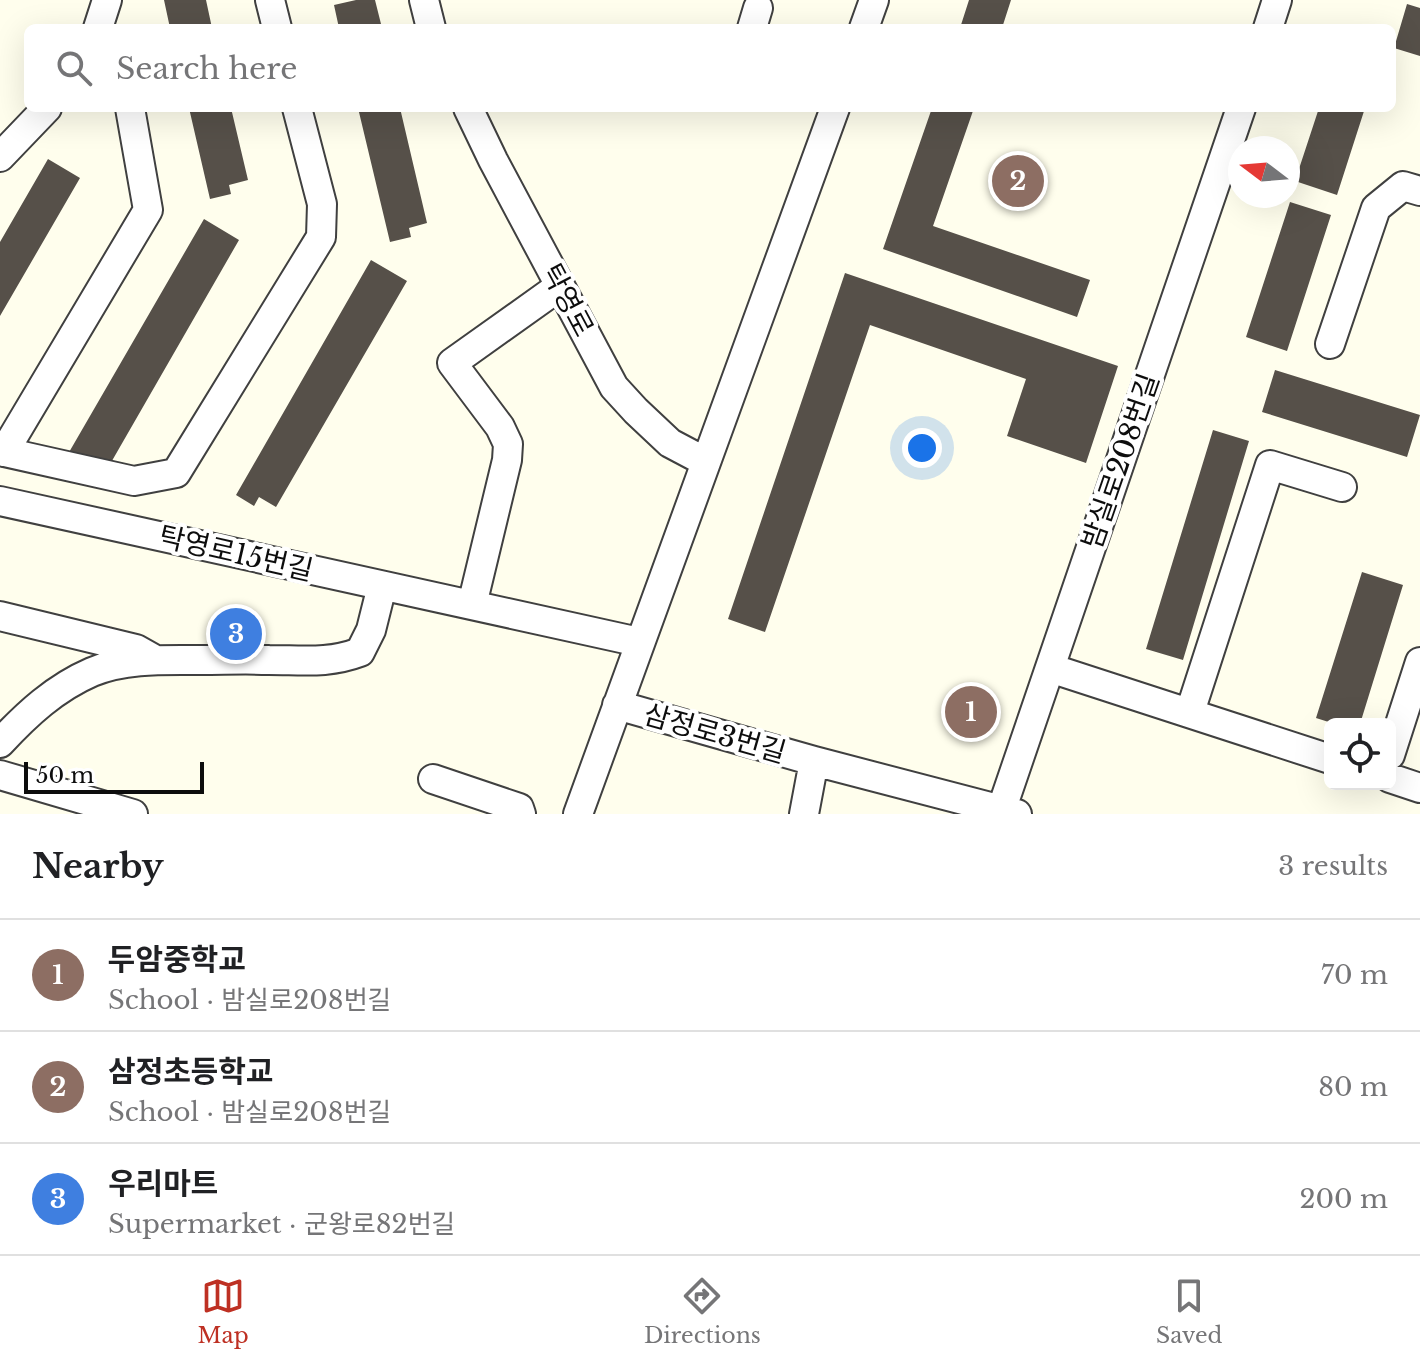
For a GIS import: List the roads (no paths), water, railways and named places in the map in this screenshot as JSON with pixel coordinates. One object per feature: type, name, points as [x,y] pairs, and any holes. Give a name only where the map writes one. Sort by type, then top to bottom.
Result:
[{"type":"street","points":[[100,24],[109,0]]},
{"type":"street","points":[[109,0],[114,24]]},
{"type":"street","points":[[270,0],[276,24]]},
{"type":"street","points":[[424,0],[430,24]]},
{"type":"street","points":[[865,24],[874,0]]},
{"type":"street","points":[[1269,24],[1277,0]]},
{"type":"street","points":[[0,157],[43,112]]},
{"type":"street","points":[[131,112],[148,210],[2,452],[134,481],[176,473],[321,237],[322,204],[298,112]]},
{"type":"street","name":"탁영로","points":[[470,112],[614,387],[670,443],[704,461]]},
{"type":"street","points":[[578,814],[834,112]]},
{"type":"street","name":"밤실로208번길","points":[[1007,812],[1050,668],[1240,112]]},
{"type":"street","points":[[1330,344],[1376,208],[1403,186],[1420,191]]},
{"type":"street","points":[[472,605],[507,460],[508,444],[500,427],[452,363],[560,286]]},
{"type":"street","points":[[1190,712],[1270,465],[1342,487]]},
{"type":"street","name":"탁영로15번길","points":[[0,501],[639,642]]},
{"type":"street","points":[[0,743],[45,699],[75,680],[114,665],[157,660],[322,662],[360,652],[366,644],[382,586]]},
{"type":"street","points":[[0,616],[136,649],[157,660]]},
{"type":"street","points":[[1396,736],[1420,662]]},
{"type":"street","points":[[1050,668],[1324,757]]},
{"type":"street","name":"삼정로3번길","points":[[617,705],[1007,812]]},
{"type":"street","name":"삼정로3번길","points":[[804,814],[814,761]]},
{"type":"street","points":[[0,775],[123,813]]},
{"type":"street","points":[[433,779],[519,808],[521,814]]},
{"type":"street","points":[[1396,780],[1420,788]]},
{"type":"place","name":"삼정초등학교","points":[[1018,181]]},
{"type":"place","name":"우리마트","points":[[236,634]]},
{"type":"place","name":"두암중학교","points":[[971,712]]}]
